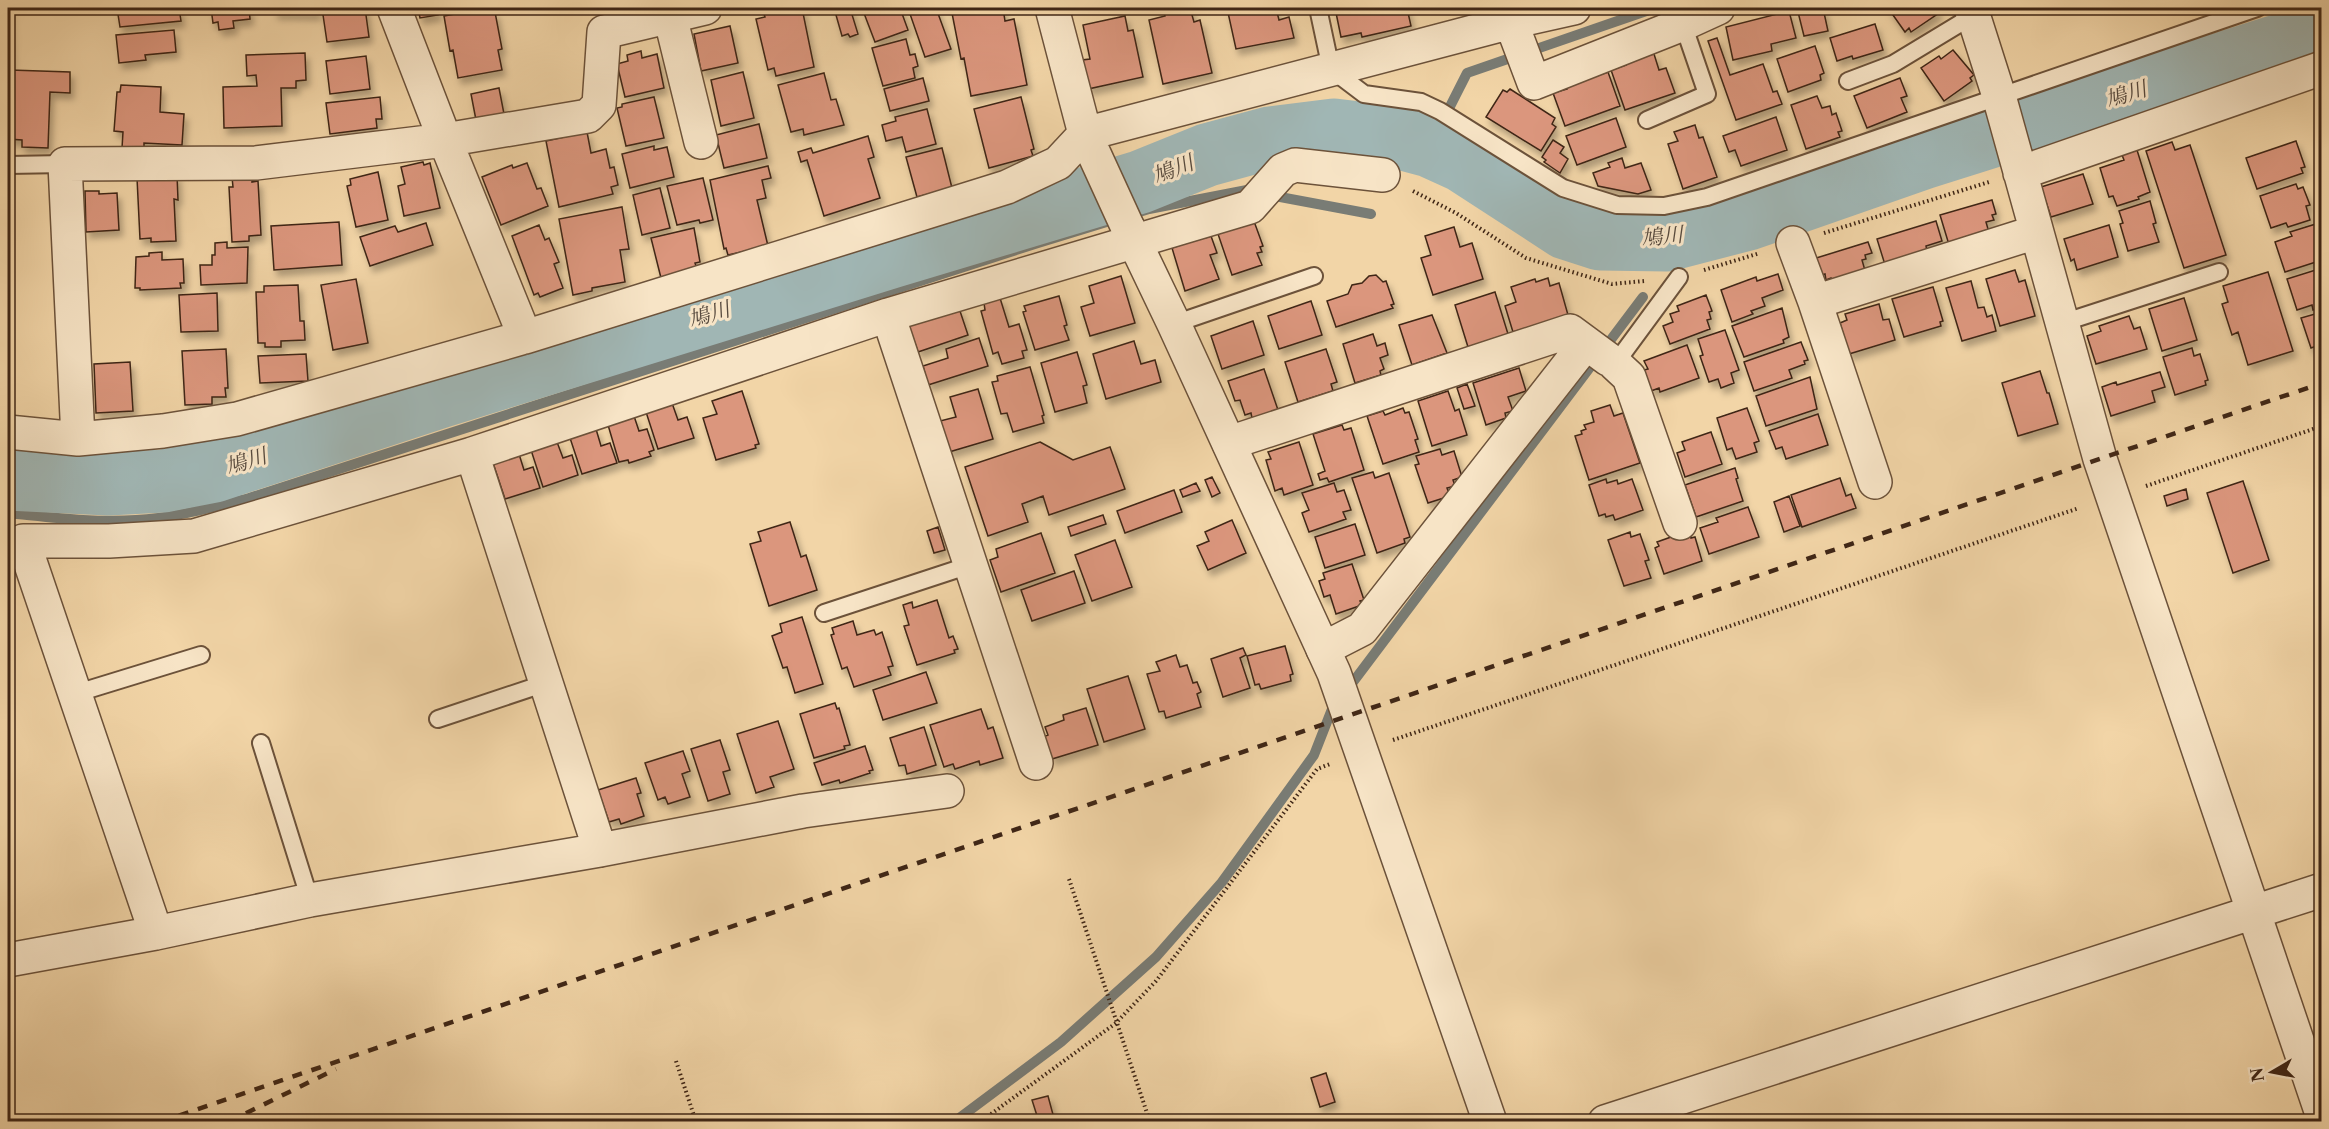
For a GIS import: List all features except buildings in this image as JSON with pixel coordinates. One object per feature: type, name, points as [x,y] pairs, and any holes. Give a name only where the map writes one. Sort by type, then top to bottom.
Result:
[{"type":"street","points":[[394,8],[525,337]]},
{"type":"street","points":[[1052,8],[1085,134],[1130,236],[1174,324],[1329,661],[1490,1122]]},
{"type":"street","points":[[8,432],[78,439],[163,431],[237,418],[525,337],[1007,188],[1058,163],[1085,134],[1331,69],[1519,37],[1574,8]]},
{"type":"street","points":[[1519,37],[1534,83],[1718,8]]},
{"type":"street","points":[[78,439],[65,164],[256,163],[445,140],[588,116],[599,105],[604,32],[689,11],[701,142]]},
{"type":"street","points":[[1973,11],[2098,450],[2322,1114]]},
{"type":"street","points":[[2017,162],[2322,68]]},
{"type":"street","points":[[156,933],[74,694],[15,540],[109,541],[194,536],[472,454],[1130,236],[1250,207],[1283,170],[1295,165],[1383,175]]},
{"type":"street","points":[[1815,302],[2036,231]]},
{"type":"street","points":[[1793,243],[1875,482]]},
{"type":"street","points":[[888,315],[1036,763]]},
{"type":"street","points":[[1229,443],[1570,331],[1629,377],[1680,524]]},
{"type":"street","points":[[1329,661],[1362,629],[1600,353]]},
{"type":"street","points":[[472,454],[600,850]]},
{"type":"street","points":[[8,960],[156,933],[310,900],[600,850],[803,811],[947,791]]},
{"type":"street","points":[[1605,1122],[2322,890]]},
{"type":"lane","points":[[1318,8],[1331,69],[1364,94],[1421,102],[1461,123],[1518,162],[1563,188],[1617,205],[1664,206],[1707,196],[2000,100],[2257,8]]},
{"type":"lane","points":[[1848,81],[1893,64],[1973,11]]},
{"type":"lane","points":[[1647,120],[1707,94],[1683,24]]},
{"type":"lane","points":[[8,165],[65,164]]},
{"type":"lane","points":[[2062,322],[2219,272]]},
{"type":"lane","points":[[1174,324],[1314,276]]},
{"type":"lane","points":[[1600,353],[1679,278]]},
{"type":"lane","points":[[824,613],[970,565]]},
{"type":"lane","points":[[74,694],[201,655]]},
{"type":"lane","points":[[438,719],[546,682]]},
{"type":"lane","points":[[261,743],[310,900]]},
{"type":"path","points":[[1383,175],[1456,213],[1526,258],[1612,284],[1679,278],[1793,243],[2017,162]]},
{"type":"path","points":[[980,1122],[1116,1023],[1156,981],[1317,769],[1362,751],[2322,426]]},
{"type":"path","points":[[1069,879],[1150,1122]]},
{"type":"path","points":[[676,1061],[696,1122]]},
{"type":"waterway","points":[[1430,146],[1467,73],[1655,8]]},
{"type":"waterway","name":"鳩川","points":[[8,479],[108,484],[163,481],[214,471],[442,396],[1140,182],[1207,155],[1270,138],[1334,130],[1400,138],[1430,146],[1463,161],[1566,228],[1600,239],[1667,240],[1748,219],[1923,158],[2322,32]]},
{"type":"waterway","points":[[8,513],[120,521],[179,515],[249,498],[1149,209],[1247,190],[1253,192]]},
{"type":"waterway","points":[[1269,195],[1371,214]]},
{"type":"waterway","points":[[1669,257],[1683,235]]},
{"type":"waterway","points":[[1347,690],[1643,297]]},
{"type":"waterway","points":[[954,1122],[1061,1042],[1156,957],[1222,882],[1314,755],[1332,709],[1337,702]]},
{"type":"railway","points":[[160,1122],[2322,383]]},
{"type":"railway","points":[[228,1122],[336,1069]]}]
